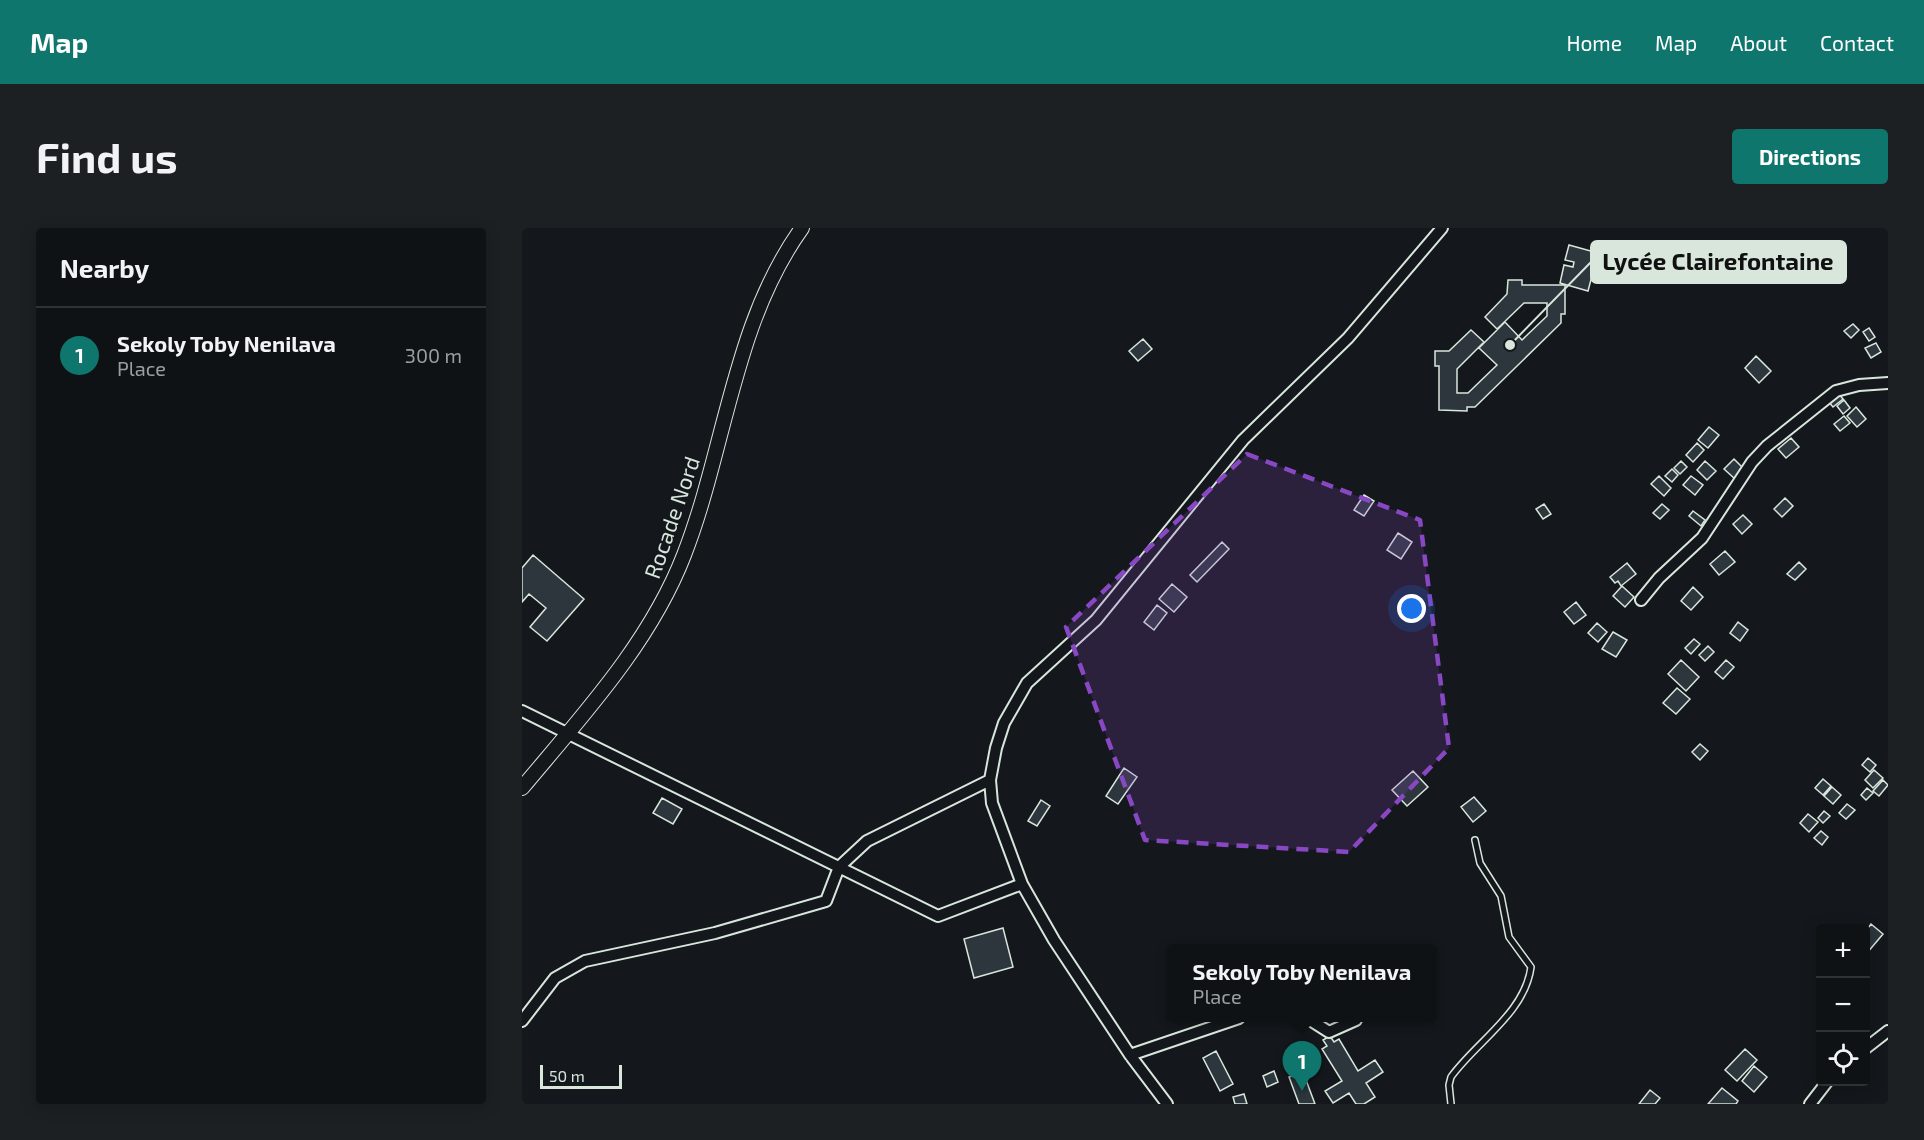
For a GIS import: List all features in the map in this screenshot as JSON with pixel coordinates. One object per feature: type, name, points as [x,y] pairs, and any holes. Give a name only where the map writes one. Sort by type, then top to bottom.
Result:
[{"type":"main road","name":"Rocade Nord","points":[[522,788],[617,671],[666,598],[699,515],[738,367],[756,317],[779,265],[802,228]]},
{"type":"street","points":[[1167,1104],[1130,1055],[1054,940],[1022,884],[992,803],[990,780],[1005,723],[1027,683],[1096,620],[1243,440],[1348,338],[1442,228]]},
{"type":"street","points":[[1641,600],[1659,578],[1702,538],[1752,462],[1767,447],[1836,391],[1859,385],[1888,383]]},
{"type":"street","points":[[522,711],[566,735],[938,915],[1022,884]]},
{"type":"street","points":[[522,1021],[555,978],[585,961],[715,933],[826,901],[839,867],[867,841],[990,780]]},
{"type":"street","points":[[1130,1055],[1225,1022]]},
{"type":"street","points":[[1314,1022],[1329,1032],[1352,1022]]},
{"type":"street","points":[[1870,1045],[1888,1030]]},
{"type":"street","points":[[1810,1104],[1824,1086]]},
{"type":"lane","points":[[1451,1104],[1449,1085],[1451,1077],[1512,1008],[1526,985],[1531,967],[1509,937],[1501,896],[1480,863],[1475,840]]},
{"type":"highlighted area","points":[[1247,454],[1420,520],[1449,748],[1349,852],[1145,840],[1066,627]]},
{"type":"building","points":[[1569,245],[1598,253],[1588,291],[1560,283],[1564,265],[1573,267],[1574,262],[1565,260]]},
{"type":"building","points":[[1508,280],[1522,280],[1522,285],[1565,285],[1565,314],[1561,314],[1561,323],[1475,407],[1467,407],[1467,411],[1439,410],[1439,366],[1435,366],[1435,351],[1449,351],[1471,330],[1484,342],[1457,369],[1457,393],[1468,393],[1497,365],[1479,348],[1505,322],[1522,340],[1547,316],[1547,303],[1524,303],[1497,329],[1485,317],[1507,294]]},
{"type":"building","points":[[1853,324],[1859,330],[1851,338],[1844,331]]},
{"type":"building","points":[[1869,328],[1875,337],[1869,341],[1863,332]]},
{"type":"building","points":[[1143,339],[1152,349],[1138,361],[1129,351]]},
{"type":"building","points":[[1876,343],[1881,352],[1871,358],[1865,348]]},
{"type":"building","points":[[1756,356],[1771,371],[1759,383],[1745,368]]},
{"type":"building","points":[[1838,393],[1843,399],[1833,407],[1828,401]]},
{"type":"building","points":[[1844,400],[1850,408],[1843,414],[1837,406]]},
{"type":"building","points":[[1856,407],[1866,419],[1857,427],[1847,416]]},
{"type":"building","points":[[1844,416],[1850,423],[1840,431],[1834,424]]},
{"type":"building","points":[[1709,427],[1719,435],[1708,448],[1698,440]]},
{"type":"building","points":[[1791,438],[1799,447],[1786,458],[1778,449]]},
{"type":"building","points":[[1697,443],[1704,450],[1693,462],[1686,455]]},
{"type":"building","points":[[1734,459],[1744,469],[1735,479],[1724,469]]},
{"type":"building","points":[[1681,461],[1687,467],[1680,474],[1674,468]]},
{"type":"building","points":[[1705,461],[1716,471],[1707,480],[1697,470]]},
{"type":"building","points":[[1672,469],[1678,475],[1672,482],[1665,476]]},
{"type":"building","points":[[1659,476],[1671,488],[1664,496],[1651,484]]},
{"type":"building","points":[[1691,476],[1703,485],[1695,495],[1683,485]]},
{"type":"building","points":[[1364,495],[1374,501],[1364,516],[1354,510]]},
{"type":"building","points":[[1785,498],[1793,506],[1782,517],[1774,509]]},
{"type":"building","points":[[1544,504],[1551,514],[1543,519],[1536,509]]},
{"type":"building","points":[[1662,504],[1669,510],[1660,519],[1653,513]]},
{"type":"building","points":[[1693,511],[1705,520],[1701,526],[1689,516]]},
{"type":"building","points":[[1743,515],[1752,524],[1742,534],[1733,524]]},
{"type":"building","points":[[1398,533],[1412,542],[1401,559],[1387,550]]},
{"type":"building","points":[[1222,542],[1229,549],[1197,582],[1190,575]]},
{"type":"building","points":[[1725,551],[1735,562],[1719,575],[1710,564]]},
{"type":"building","points":[[533,555],[584,599],[547,641],[530,627],[546,608],[529,594],[522,602],[522,568]]},
{"type":"building","points":[[1799,562],[1806,569],[1795,580],[1787,574]]},
{"type":"building","points":[[1627,563],[1636,574],[1621,586],[1618,581],[1615,583],[1610,577]]},
{"type":"building","points":[[1172,584],[1187,597],[1174,612],[1159,599]]},
{"type":"building","points":[[1622,586],[1634,597],[1625,607],[1613,596]]},
{"type":"building","points":[[1693,587],[1703,597],[1691,610],[1681,601]]},
{"type":"building","points":[[1576,602],[1586,615],[1574,624],[1564,612]]},
{"type":"building","points":[[1157,605],[1167,613],[1154,630],[1144,622]]},
{"type":"building","points":[[1738,622],[1748,630],[1740,641],[1730,633]]},
{"type":"building","points":[[1597,623],[1607,632],[1598,642],[1588,633]]},
{"type":"building","points":[[1613,632],[1627,640],[1616,657],[1602,649]]},
{"type":"building","points":[[1694,639],[1700,644],[1691,654],[1685,648]]},
{"type":"building","points":[[1708,646],[1714,652],[1705,661],[1699,655]]},
{"type":"building","points":[[1681,660],[1699,677],[1686,691],[1668,674]]},
{"type":"building","points":[[1726,660],[1734,667],[1723,679],[1715,672]]},
{"type":"building","points":[[1677,688],[1690,699],[1676,714],[1663,703]]},
{"type":"building","points":[[1700,744],[1708,751],[1700,760],[1692,752]]},
{"type":"building","points":[[1868,758],[1876,765],[1870,772],[1862,765]]},
{"type":"building","points":[[1124,768],[1137,777],[1118,804],[1106,796]]},
{"type":"building","points":[[1874,770],[1883,778],[1873,788],[1865,780]]},
{"type":"building","points":[[1413,771],[1428,787],[1407,806],[1392,790]]},
{"type":"building","points":[[1823,779],[1831,786],[1823,795],[1815,788]]},
{"type":"building","points":[[1883,780],[1888,785],[1879,796],[1873,791]]},
{"type":"building","points":[[1832,787],[1841,795],[1833,804],[1824,796]]},
{"type":"building","points":[[1867,788],[1873,793],[1866,800],[1861,795]]},
{"type":"building","points":[[1474,797],[1486,811],[1473,822],[1461,807]]},
{"type":"building","points":[[662,798],[682,809],[673,824],[653,813]]},
{"type":"building","points":[[1041,800],[1050,806],[1037,826],[1028,821]]},
{"type":"building","points":[[1847,804],[1855,810],[1846,819],[1839,813]]},
{"type":"building","points":[[1824,811],[1830,816],[1823,823],[1818,818]]},
{"type":"building","points":[[1808,814],[1818,822],[1809,832],[1800,823]]},
{"type":"building","points":[[1821,831],[1828,837],[1822,845],[1814,838]]},
{"type":"building","points":[[1870,925],[1883,934],[1870,949]]},
{"type":"building","points":[[1003,928],[1013,967],[974,978],[964,939]]},
{"type":"building","points":[[1330,1036],[1334,1042],[1339,1039],[1358,1071],[1375,1060],[1383,1072],[1366,1083],[1375,1097],[1364,1104],[1356,1104],[1349,1093],[1333,1103],[1325,1091],[1342,1081],[1322,1049],[1327,1046],[1323,1040]]},
{"type":"building","points":[[1745,1049],[1757,1060],[1737,1081],[1725,1070]]},
{"type":"building","points":[[1216,1051],[1233,1084],[1220,1091],[1203,1058]]},
{"type":"building","points":[[1754,1066],[1767,1077],[1754,1092],[1742,1081]]},
{"type":"building","points":[[1274,1071],[1278,1082],[1267,1087],[1263,1076]]},
{"type":"building","points":[[1303,1072],[1315,1104],[1299,1104],[1289,1077]]},
{"type":"building","points":[[1722,1088],[1738,1101],[1736,1104],[1708,1104]]},
{"type":"building","points":[[1650,1090],[1660,1098],[1655,1104],[1639,1104]]},
{"type":"building","points":[[1244,1094],[1247,1104],[1235,1104],[1233,1097]]},
{"type":"place","name":"Lycée Clairefontaine","points":[[1510,345]]},
{"type":"place","name":"Sekoly Toby Nenilava","points":[[1302,1091]]}]
